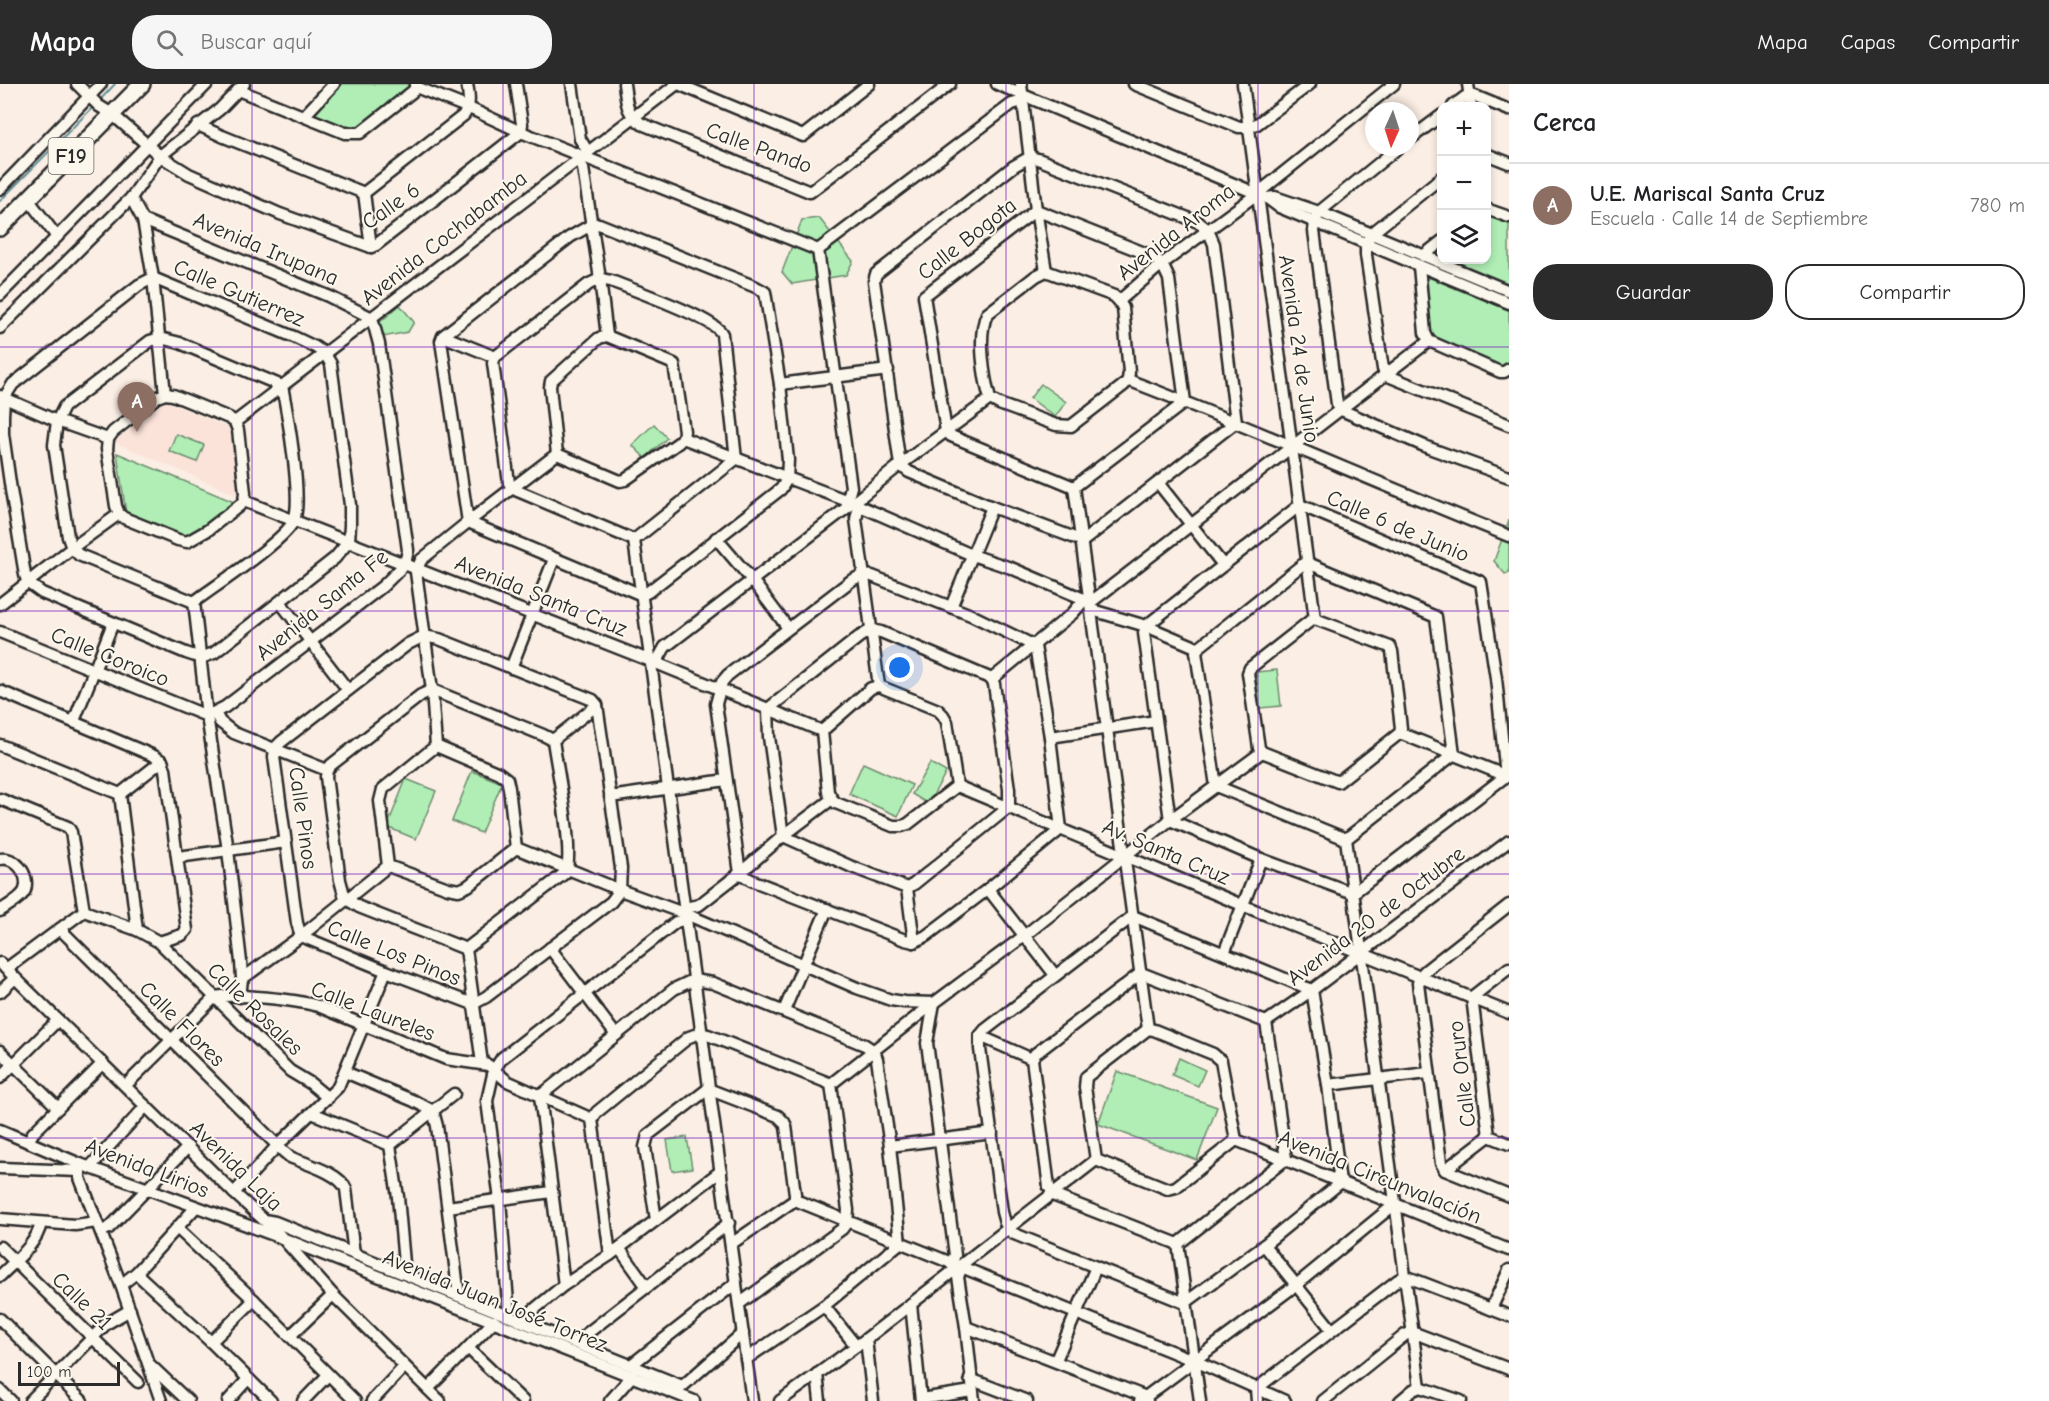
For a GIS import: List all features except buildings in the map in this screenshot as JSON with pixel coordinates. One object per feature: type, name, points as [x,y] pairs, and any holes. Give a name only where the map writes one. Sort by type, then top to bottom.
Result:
[{"type":"highway","name":"F19","points":[[0,216],[100,106],[130,84]]},
{"type":"highway","name":"F19","points":[[0,228],[28,199],[100,106],[142,84]]},
{"type":"street","name":"Calle 6","points":[[77,84],[160,156],[189,174],[260,205],[370,247],[385,238],[521,132]]},
{"type":"street","points":[[0,189],[100,106],[101,84]]},
{"type":"street","points":[[0,295],[207,84]]},
{"type":"street","points":[[304,116],[334,84]]},
{"type":"street","points":[[364,193],[464,115],[469,108],[467,84]]},
{"type":"street","points":[[516,84],[522,124],[521,132]]},
{"type":"street","points":[[572,84],[607,336]]},
{"type":"street","points":[[624,84],[628,110],[633,118]]},
{"type":"street","points":[[677,84],[803,136],[868,84]]},
{"type":"street","name":"Avenida Cochabamba","points":[[235,422],[677,84]]},
{"type":"street","name":"Calle Pando","points":[[633,118],[642,124],[810,192],[950,84]]},
{"type":"street","points":[[996,84],[1023,98],[1262,196],[1275,197],[1421,261],[1509,303]]},
{"type":"street","points":[[1021,84],[1036,210],[1046,271]]},
{"type":"street","points":[[1134,84],[1239,126],[1248,127],[1257,124],[1310,84]]},
{"type":"street","name":"Avenida 24 de Junio","points":[[1243,84],[1248,127],[1262,196],[1315,619]]},
{"type":"street","name":"Avenida Aroma","points":[[1119,301],[1161,264],[1208,230],[1262,196],[1394,84]]},
{"type":"street","points":[[1468,84],[1470,101]]},
{"type":"street","points":[[0,327],[131,198],[160,156],[220,109],[241,87],[345,133],[360,133],[416,86],[521,132],[818,250]]},
{"type":"street","points":[[1470,101],[1475,96],[1509,110]]},
{"type":"street","points":[[818,250],[1023,98]]},
{"type":"street","points":[[1419,132],[1437,119]]},
{"type":"street","points":[[198,125],[232,141],[364,193]]},
{"type":"street","points":[[1317,217],[1389,156]]},
{"type":"street","points":[[1491,156],[1509,163]]},
{"type":"street","points":[[1083,541],[992,507],[909,472],[900,465],[874,281],[876,274],[1014,166],[1030,157],[1198,222],[1208,230],[1214,244],[1236,422]]},
{"type":"street","points":[[1437,181],[1369,239],[1366,255],[1383,369],[1386,375],[1509,425]]},
{"type":"street","points":[[364,193],[370,247]]},
{"type":"street","points":[[131,198],[143,220],[153,278],[165,394]]},
{"type":"street","points":[[28,199],[57,237]]},
{"type":"street","name":"Calle Bogota","points":[[946,431],[924,296],[1036,210],[1152,256],[1161,264]]},
{"type":"street","points":[[1489,210],[1509,217]]},
{"type":"street","points":[[1317,217],[1324,312],[1339,409],[1429,448],[1509,477]]},
{"type":"street","name":"Avenida Irupana","points":[[143,220],[328,296],[372,318]]},
{"type":"street","points":[[599,224],[765,292],[780,384],[788,460],[787,479],[781,489],[648,592],[642,595],[468,522],[441,341],[443,336],[570,237],[591,225],[599,224]]},
{"type":"street","points":[[1437,246],[1421,261],[1425,333],[1429,341],[1500,372],[1509,369]]},
{"type":"street","points":[[818,250],[879,686]]},
{"type":"street","points":[[1421,261],[1509,291]]},
{"type":"street","points":[[1161,264],[1169,279],[1185,402]]},
{"type":"street","points":[[1046,271],[1114,296],[1119,301],[1124,319],[1128,380],[1071,426],[1056,425],[990,399],[982,344],[983,322],[987,314],[1036,276],[1046,271]]},
{"type":"street","name":"Calle Gutierrez","points":[[2,397],[24,374],[139,285],[153,278],[294,337],[325,354]]},
{"type":"street","points":[[634,540],[513,489],[509,483],[493,363],[495,357],[589,284],[600,279],[611,281],[704,319],[720,328],[722,334],[736,459]]},
{"type":"street","name":"Avenida Santa Fe","points":[[211,715],[383,586],[405,564],[408,550],[379,344],[372,318]]},
{"type":"street","points":[[443,336],[495,357]]},
{"type":"street","points":[[607,336],[674,364],[684,431],[683,438],[625,480],[620,481],[557,454],[551,381],[599,338],[607,336]]},
{"type":"street","points":[[160,338],[180,343],[282,386],[298,495],[295,519],[279,539],[194,602],[99,565],[79,555],[72,548],[68,537],[54,446],[57,421],[64,407],[150,341],[160,338]]},
{"type":"street","points":[[992,679],[1073,614],[1089,604],[1429,341]]},
{"type":"street","points":[[108,439],[57,421],[2,397],[6,491],[28,583],[42,593],[186,653],[201,658],[214,653],[335,558],[349,540],[350,505],[331,364],[325,354]]},
{"type":"street","points":[[780,384],[888,370]]},
{"type":"street","points":[[1128,380],[1236,422],[1509,536]]},
{"type":"street","points":[[165,394],[173,395],[235,422],[238,430],[244,501],[208,530],[187,542],[119,514],[107,449],[108,439],[113,432],[157,397],[165,394]]},
{"type":"street","points":[[653,662],[665,647],[853,504],[900,465],[990,399]]},
{"type":"street","points":[[1074,487],[1185,402]]},
{"type":"street","points":[[1083,541],[1236,422]]},
{"type":"street","points":[[946,431],[951,436],[1074,487]]},
{"type":"street","points":[[683,438],[853,504],[972,555],[1011,568],[1089,604],[1198,648]]},
{"type":"street","points":[[436,746],[432,690],[416,567],[468,522],[557,454]]},
{"type":"street","points":[[634,540],[736,459]]},
{"type":"street","points":[[1159,484],[1223,565]]},
{"type":"street","points":[[1074,487],[1148,1029]]},
{"type":"street","name":"Avenida Santa Cruz","points":[[244,501],[349,540],[822,731]]},
{"type":"street","name":"Calle 6 de Junio","points":[[1146,626],[1300,505],[1480,582],[1496,678],[1508,776]]},
{"type":"street","points":[[951,607],[992,507]]},
{"type":"street","points":[[0,604],[119,514]]},
{"type":"street","points":[[716,538],[752,580],[788,628]]},
{"type":"street","points":[[634,540],[653,662],[700,1033],[729,1223],[752,1401]]},
{"type":"street","points":[[511,668],[554,560]]},
{"type":"street","points":[[1216,786],[1198,648],[1302,565],[1308,563],[1436,617],[1454,754]]},
{"type":"street","points":[[863,575],[872,576],[951,607],[1035,646],[1050,737],[1061,829],[988,889],[926,936],[914,942],[751,880],[740,873],[716,711],[719,689],[728,675],[788,628],[852,580],[863,575]]},
{"type":"street","points":[[194,602],[228,850],[242,979],[240,997]]},
{"type":"street","points":[[280,602],[348,690]]},
{"type":"street","points":[[1315,619],[1390,647],[1394,662],[1400,733],[1338,782],[1262,752],[1259,748],[1248,673],[1250,668],[1315,619]]},
{"type":"street","points":[[74,721],[113,623]]},
{"type":"street","points":[[1146,626],[1144,633],[1170,820]]},
{"type":"street","points":[[783,836],[769,737],[768,709],[859,637],[871,630],[881,632],[992,679]]},
{"type":"street","name":"Calle Coroico","points":[[0,632],[94,672],[211,715]]},
{"type":"street","points":[[424,636],[439,639],[593,700],[597,705],[621,868],[620,890],[610,902],[486,997],[473,1004]]},
{"type":"street","name":"Calle Pinos","points":[[301,936],[297,922],[274,757],[276,748],[408,644],[424,636]]},
{"type":"street","points":[[907,888],[1009,807],[1009,789],[992,679]]},
{"type":"street","points":[[879,686],[938,710],[947,722],[957,786],[908,824],[902,826],[893,826],[836,803],[828,792],[822,731],[871,688],[879,686]]},
{"type":"street","points":[[466,949],[359,907],[345,898],[340,880],[326,777],[327,770],[421,695],[432,690],[553,740]]},
{"type":"street","points":[[0,691],[74,721],[162,761],[187,930],[182,935],[159,942]]},
{"type":"street","points":[[553,740],[597,705]]},
{"type":"street","points":[[211,715],[234,733],[327,770]]},
{"type":"street","points":[[1050,737],[1156,721]]},
{"type":"street","points":[[1400,733],[1508,776]]},
{"type":"street","points":[[466,949],[565,873],[568,868],[569,848],[553,740]]},
{"type":"street","points":[[0,745],[120,794]]},
{"type":"street","points":[[436,746],[487,767],[507,779],[516,848]]},
{"type":"street","points":[[388,866],[380,801],[382,789],[436,746]]},
{"type":"street","points":[[831,1084],[1024,936],[1170,820],[1262,752]]},
{"type":"street","points":[[1346,839],[1454,754]]},
{"type":"street","points":[[120,794],[162,761]]},
{"type":"street","points":[[1353,893],[1508,776]]},
{"type":"street","points":[[610,797],[726,780]]},
{"type":"street","name":"Av. Santa Cruz","points":[[957,786],[1509,1013]]},
{"type":"street","points":[[1216,786],[1346,839]]},
{"type":"street","points":[[120,794],[137,930]]},
{"type":"street","points":[[0,799],[68,827],[72,832],[84,911],[3,966]]},
{"type":"street","points":[[509,1316],[500,1200],[487,1101],[494,1070],[502,1058],[740,873],[783,836],[832,800]]},
{"type":"street","points":[[1170,820],[1261,859],[1353,893]]},
{"type":"street","points":[[783,836],[852,867],[907,888]]},
{"type":"street","points":[[1346,839],[1420,1387]]},
{"type":"street","name":"Avenida 20 de Octubre","points":[[1266,1022],[1312,990],[1509,841]]},
{"type":"street","points":[[178,857],[286,842]]},
{"type":"street","points":[[516,848],[686,914],[857,988],[891,1000],[934,1003]]},
{"type":"street","points":[[388,866],[459,890],[516,848]]},
{"type":"street","points":[[0,859],[5,858],[21,867],[24,871],[26,887],[24,892],[0,911]]},
{"type":"street","points":[[1224,953],[1261,859]]},
{"type":"street","points":[[242,979],[301,936],[345,898],[388,866]]},
{"type":"street","points":[[907,888],[914,942]]},
{"type":"street","points":[[988,889],[1056,975]]},
{"type":"street","points":[[1509,905],[1420,976],[1418,984],[1441,1162],[1446,1170],[1509,1196]]},
{"type":"street","points":[[784,1011],[827,909]]},
{"type":"street","name":"Calle Rosales","points":[[84,911],[137,930],[159,942],[290,1071],[310,1083],[328,1098]]},
{"type":"street","points":[[1133,916],[1312,990],[1328,1085],[1340,1183],[1264,1245],[1185,1303]]},
{"type":"street","points":[[1133,916],[985,1029],[980,1036],[1002,1212],[1008,1229],[1012,1233],[1185,1303]]},
{"type":"street","name":"Calle Flores","points":[[60,929],[290,1157],[335,1176],[344,1183],[354,1254]]},
{"type":"street","name":"Calle Los Pinos","points":[[301,936],[473,1004]]},
{"type":"street","points":[[550,948],[616,1035]]},
{"type":"street","points":[[466,949],[482,1063]]},
{"type":"street","name":"Avenida Laja","points":[[3,966],[264,1220],[333,1295],[440,1401]]},
{"type":"street","name":"Calle Oruro","points":[[1509,968],[1472,997],[1489,1136],[1509,1144]]},
{"type":"street","points":[[234,1192],[338,1087],[386,971]]},
{"type":"street","points":[[1141,973],[1266,1022],[1286,1159],[1178,1244],[1077,1205],[1052,1193],[1049,1187],[1032,1059],[1035,1054],[1141,973]]},
{"type":"street","points":[[0,992],[15,978]]},
{"type":"street","points":[[564,1286],[540,1096],[674,989],[693,980],[713,983],[784,1011],[874,1051],[890,1146],[900,1243]]},
{"type":"street","points":[[126,1085],[215,997]]},
{"type":"street","name":"Calle Laureles","points":[[215,997],[305,1002],[318,1006],[446,1059],[482,1063],[507,1081],[592,1119]]},
{"type":"street","points":[[911,1304],[921,1400],[973,1396],[966,1327],[927,1043],[934,1003]]},
{"type":"street","points":[[0,1078],[58,1020]]},
{"type":"street","points":[[1148,1029],[1213,1054],[1221,1061],[1236,1140],[1176,1187],[1168,1189],[1096,1160],[1086,1077],[1148,1029]]},
{"type":"street","points":[[647,1287],[614,1252],[592,1119],[597,1112],[689,1037],[700,1033],[831,1084]]},
{"type":"street","points":[[980,1036],[1032,1059]]},
{"type":"street","points":[[0,1051],[58,1108]]},
{"type":"street","points":[[28,1142],[33,1133],[103,1063]]},
{"type":"street","points":[[345,1072],[433,1111],[437,1126],[459,1296]]},
{"type":"street","points":[[1328,1085],[1428,1073]]},
{"type":"street","points":[[739,1304],[842,1229],[847,1222],[848,1210],[831,1084]]},
{"type":"street","points":[[708,1089],[778,1116],[784,1122],[795,1200]]},
{"type":"street","points":[[656,1220],[645,1147],[646,1139],[648,1135],[708,1089]]},
{"type":"street","points":[[390,1145],[454,1094]]},
{"type":"street","points":[[146,1106],[83,1167],[80,1178],[121,1285],[161,1401]]},
{"type":"street","points":[[312,1113],[390,1145]]},
{"type":"street","name":"Avenida Lirios","points":[[0,1131],[83,1167],[282,1238]]},
{"type":"street","points":[[890,1146],[992,1133]]},
{"type":"street","points":[[1446,1170],[1489,1136]]},
{"type":"street","name":"Avenida Circunvalación","points":[[1236,1140],[1509,1250]]},
{"type":"street","points":[[390,1145],[398,1197],[405,1274]]},
{"type":"street","points":[[0,1219],[109,1228],[188,1148]]},
{"type":"street","points":[[780,1401],[866,1339],[1096,1160]]},
{"type":"street","points":[[0,1168],[83,1167]]},
{"type":"street","points":[[520,1321],[721,1171]]},
{"type":"street","points":[[448,1207],[551,1192]]},
{"type":"street","points":[[795,1200],[1195,1361],[1285,1401]]},
{"type":"street","points":[[731,1244],[795,1200]]},
{"type":"street","points":[[966,1327],[1056,1360],[1144,1400],[1296,1285],[1395,1204]]},
{"type":"street","points":[[121,1285],[136,1273],[196,1207]]},
{"type":"street","points":[[264,1220],[275,1222],[576,1342],[632,1370]]},
{"type":"street","points":[[0,1276],[38,1235],[41,1223]]},
{"type":"street","points":[[576,1342],[729,1223]]},
{"type":"street","points":[[177,1228],[254,1300],[355,1401]]},
{"type":"street","name":"Avenida Juan José Torrez","points":[[282,1238],[494,1322],[632,1370],[678,1389],[688,1400]]},
{"type":"street","points":[[746,1359],[824,1306],[900,1243]]},
{"type":"street","points":[[1178,1244],[1200,1401]]},
{"type":"street","points":[[1264,1245],[1332,1330]]},
{"type":"street","name":"Calle 21","points":[[0,1247],[138,1382]]},
{"type":"street","points":[[1056,1360],[1096,1267]]},
{"type":"street","points":[[1491,1309],[1509,1270]]},
{"type":"street","points":[[136,1273],[271,1401]]},
{"type":"street","points":[[1405,1276],[1509,1316]]},
{"type":"street","points":[[1256,1389],[1405,1276]]},
{"type":"street","points":[[613,1400],[632,1370],[736,1283]]},
{"type":"street","points":[[290,1336],[333,1295]]},
{"type":"street","points":[[211,1342],[254,1300]]},
{"type":"street","points":[[824,1306],[856,1346]]},
{"type":"street","points":[[30,1401],[92,1337],[117,1316],[130,1310]]},
{"type":"street","points":[[0,1319],[82,1401]]},
{"type":"street","points":[[428,1389],[494,1322]]},
{"type":"street","points":[[1323,1401],[1405,1335],[1412,1332],[1509,1369]]},
{"type":"street","points":[[678,1389],[743,1333]]},
{"type":"street","points":[[866,1339],[873,1401]]},
{"type":"street","points":[[468,1348],[523,1401]]},
{"type":"street","points":[[146,1361],[189,1401]]},
{"type":"street","points":[[372,1401],[405,1367]]},
{"type":"street","points":[[817,1374],[820,1401]]},
{"type":"street","points":[[303,1401],[328,1375]]},
{"type":"street","points":[[228,1401],[248,1379]]},
{"type":"street","points":[[970,1379],[1027,1401]]},
{"type":"street","points":[[1400,1401],[1420,1387],[1461,1401]]},
{"type":"street","points":[[1256,1389],[1257,1401]]},
{"type":"street","points":[[0,1390],[11,1401]]},
{"type":"shaded area","points":[[165,401],[231,429],[239,496],[114,442]]},
{"type":"green space","points":[[341,84],[410,84],[411,88],[354,132],[310,114]]},
{"type":"green space","points":[[1491,217],[1509,224],[1509,285],[1455,264],[1491,264]]},
{"type":"green space","points":[[819,218],[853,261],[846,275],[792,284],[782,272],[802,220]]},
{"type":"green space","points":[[1423,275],[1509,310],[1509,365],[1503,370],[1432,339]]},
{"type":"green space","points":[[400,305],[414,322],[408,332],[383,337],[379,323]]},
{"type":"green space","points":[[1041,384],[1066,402],[1055,417],[1030,398]]},
{"type":"green space","points":[[654,424],[667,438],[645,458],[632,445]]},
{"type":"green space","points":[[176,434],[204,445],[197,462],[169,451]]},
{"type":"green space","points":[[117,453],[234,502],[234,506],[185,538],[126,513]]},
{"type":"green space","points":[[1509,520],[1509,573],[1505,574],[1494,561]]},
{"type":"green space","points":[[1277,670],[1281,706],[1260,708],[1256,672]]},
{"type":"green space","points":[[863,763],[912,785],[898,816],[849,794]]},
{"type":"green space","points":[[930,763],[946,772],[928,804],[912,794]]},
{"type":"green space","points":[[472,771],[502,783],[481,833],[452,821]]},
{"type":"green space","points":[[406,779],[436,791],[416,839],[387,827]]},
{"type":"green space","points":[[1179,1058],[1205,1070],[1198,1086],[1172,1075]]},
{"type":"green space","points":[[1117,1071],[1217,1107],[1197,1160],[1098,1124]]},
{"type":"green space","points":[[687,1137],[692,1168],[672,1171],[667,1140]]},
{"type":"waterway","points":[[99,101],[115,84]]},
{"type":"waterway","points":[[0,201],[95,105]]},
{"type":"place","name":"U.E. Mariscal Santa Cruz","points":[[137,432]]}]
